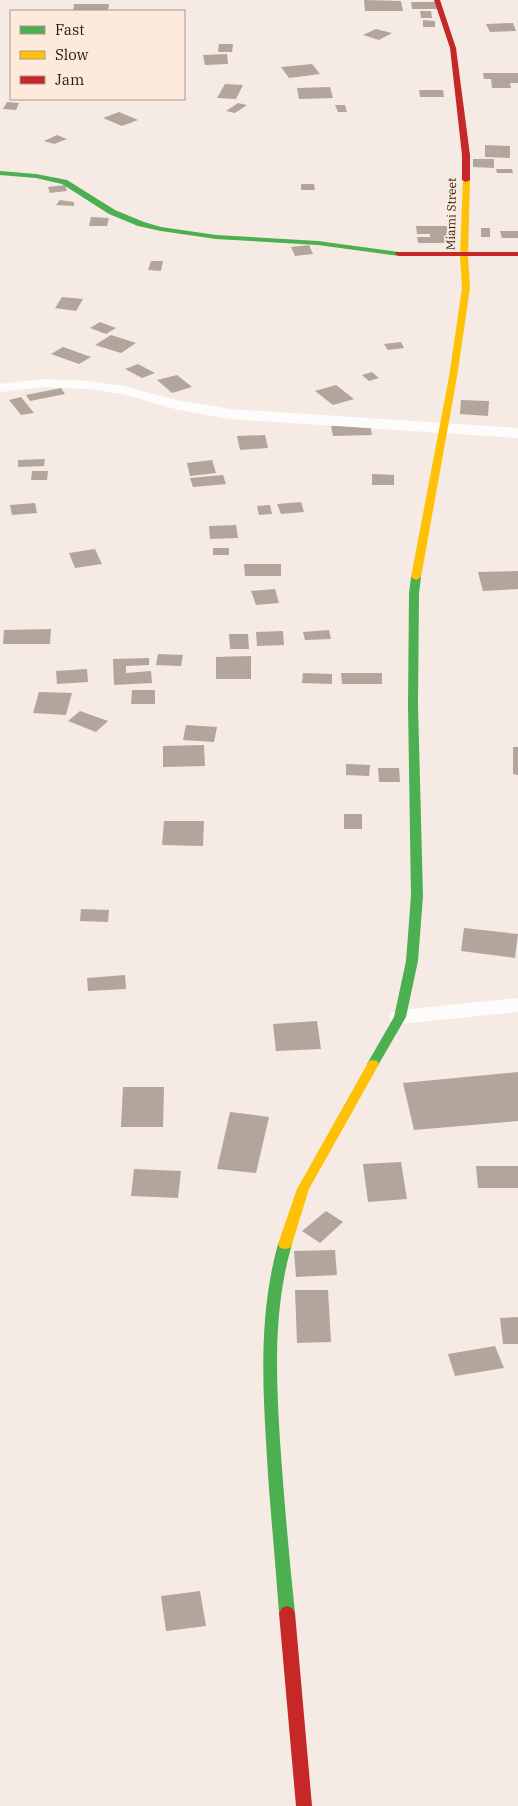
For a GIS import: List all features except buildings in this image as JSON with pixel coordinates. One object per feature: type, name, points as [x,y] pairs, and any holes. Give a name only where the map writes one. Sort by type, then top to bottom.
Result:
[{"type":"street","name":"Miami Street","points":[[304,1806],[273,1445],[269,1341],[278,1267],[303,1189],[400,1017],[412,961],[417,896],[413,705],[414,593],[419,554],[432,498],[442,430],[464,310],[466,288],[464,256],[466,155],[453,48],[437,0]]},
{"type":"street","points":[[0,173],[33,175],[63,181],[116,216],[187,235],[239,240],[334,244],[357,250],[395,254],[464,256],[518,254]]},
{"type":"street","points":[[0,388],[44,383],[88,385],[124,390],[175,404],[230,414],[442,430],[518,433]]},
{"type":"street","points":[[400,1017],[518,1005]]},
{"type":"traffic: fast","points":[[0,173],[36,176],[64,182],[112,212],[141,224],[161,229],[216,237],[318,243],[399,254]]},
{"type":"traffic: fast","points":[[373,1064],[400,1017],[412,961],[417,896],[413,705],[414,593],[416,577]]},
{"type":"traffic: fast","points":[[285,1244],[275,1283],[270,1363],[274,1456],[287,1613]]},
{"type":"traffic: slow","points":[[416,577],[453,377],[466,288],[464,256],[466,180]]},
{"type":"traffic: slow","points":[[285,1244],[303,1189],[373,1064]]},
{"type":"traffic: jam","points":[[437,0],[453,48],[466,155],[466,180]]},
{"type":"traffic: jam","points":[[399,254],[518,254]]},
{"type":"traffic: jam","points":[[287,1613],[304,1806]]}]
